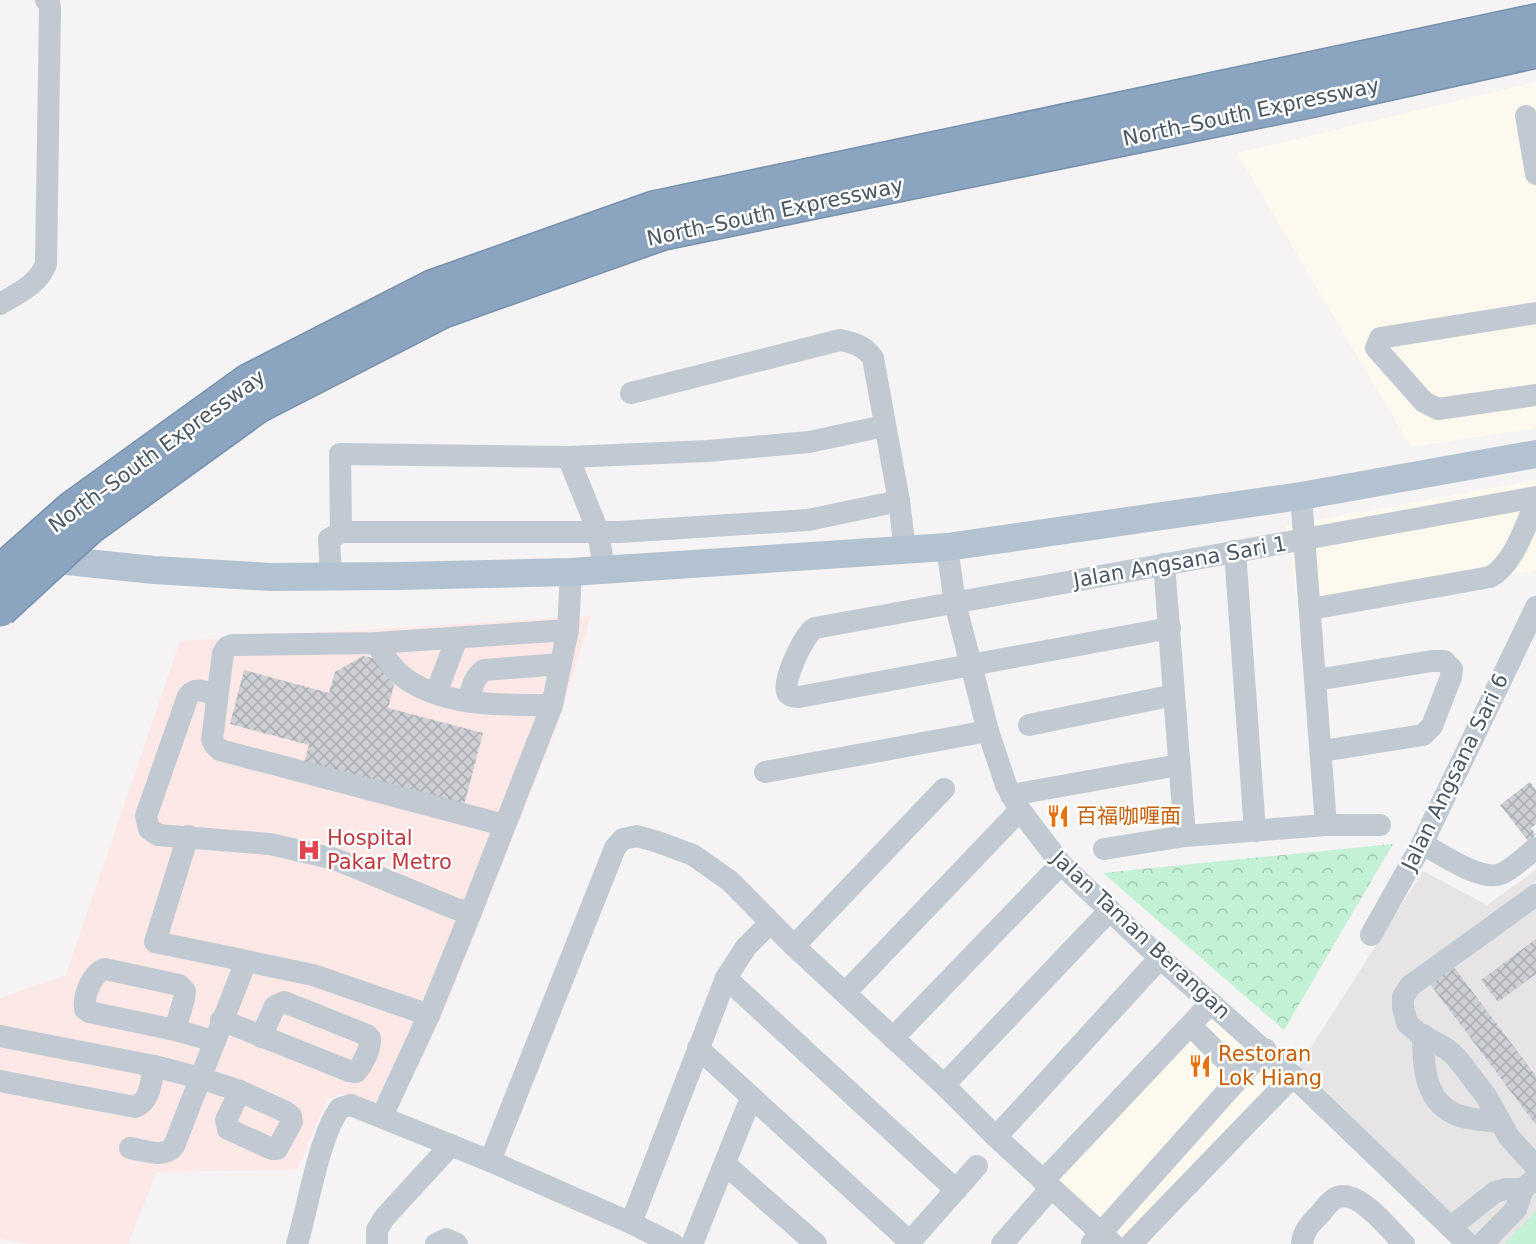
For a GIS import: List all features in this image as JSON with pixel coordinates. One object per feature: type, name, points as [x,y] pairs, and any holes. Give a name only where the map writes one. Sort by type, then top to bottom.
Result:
[{"type":"highway","name":"North–South Expressway","points":[[0,572],[72,508],[253,394],[432,287],[654,208],[1536,21]]},
{"type":"highway","name":"North–South Expressway","points":[[0,610],[89,528],[253,394],[442,310],[663,233],[1313,100],[1536,51]]},
{"type":"main road","points":[[0,554],[210,574],[271,577],[571,572],[905,550],[947,547],[1301,496],[1531,452]]},
{"type":"street","points":[[2,298],[27,288],[43,273],[46,264],[51,9],[46,0]]},
{"type":"street","points":[[1526,116],[1536,174]]},
{"type":"street","points":[[1536,313],[1380,338],[1376,348],[1424,402],[1438,409],[1536,395]]},
{"type":"street","points":[[631,393],[840,340],[866,349],[873,358],[899,501],[905,550]]},
{"type":"street","points":[[341,532],[340,454],[568,457],[765,448],[809,442],[884,426]]},
{"type":"street","points":[[568,457],[598,531],[604,570]]},
{"type":"street","points":[[1301,496],[1326,825]]},
{"type":"street","name":"Jalan Angsana Sari 1","points":[[972,665],[793,697],[788,694],[787,690],[789,676],[802,644],[811,631],[824,627],[1536,497]]},
{"type":"street","points":[[331,576],[329,539],[341,532],[631,531],[808,520],[899,501]]},
{"type":"street","points":[[1311,609],[1490,577],[1507,564],[1536,502]]},
{"type":"street","name":"Jalan Taman Berangan","points":[[947,547],[955,603],[988,732],[1006,785],[1015,803],[1061,864],[1160,958],[1265,1049],[1468,1244]]},
{"type":"street","points":[[1235,551],[1255,831]]},
{"type":"street","points":[[1164,564],[1185,836]]},
{"type":"street","points":[[382,1116],[429,1015],[552,705],[568,630],[571,572]]},
{"type":"street","name":"Jalan Angsana Sari 6","points":[[1371,935],[1422,844],[1536,607]]},
{"type":"street","points":[[972,665],[1170,628]]},
{"type":"street","points":[[504,825],[220,750],[212,740],[223,653],[227,647],[233,645],[376,643],[568,630]]},
{"type":"street","points":[[436,693],[457,638]]},
{"type":"street","points":[[376,643],[401,676],[436,693],[468,701],[552,705]]},
{"type":"street","points":[[1316,680],[1432,661],[1444,661],[1452,669],[1451,677],[1428,731],[1423,735],[1322,751]]},
{"type":"street","points":[[468,701],[473,682],[484,670],[561,664]]},
{"type":"street","points":[[216,695],[198,689],[192,691],[188,696],[146,816],[149,829],[158,835],[270,844],[335,859],[456,909],[471,912]]},
{"type":"street","points":[[1029,725],[1174,695]]},
{"type":"street","points":[[765,772],[988,732]]},
{"type":"street","points":[[845,993],[1015,803],[1179,765]]},
{"type":"street","points":[[794,946],[944,789]]},
{"type":"street","points":[[1104,849],[1185,836],[1326,825],[1380,825]]},
{"type":"street","points":[[188,836],[155,940],[312,975],[429,1015]]},
{"type":"street","points":[[490,1161],[615,848],[623,839],[637,836],[693,855],[730,881],[794,946],[944,1085],[1102,1240],[1265,1049]]},
{"type":"street","points":[[1422,844],[1476,872],[1489,875],[1501,874],[1536,848]]},
{"type":"street","points":[[893,1038],[1061,864]]},
{"type":"street","points":[[1536,895],[1410,986],[1403,997],[1407,1023],[1456,1057],[1486,1096],[1509,1137],[1536,1167]]},
{"type":"street","points":[[944,1085],[1110,910]]},
{"type":"street","points":[[631,1223],[726,978],[746,947],[770,922]]},
{"type":"street","points":[[996,1137],[1160,958]]},
{"type":"street","points":[[130,1148],[161,1153],[170,1151],[246,961]]},
{"type":"street","points":[[726,978],[956,1190]]},
{"type":"street","points":[[1002,1244],[1047,1185],[1211,1003]]},
{"type":"street","points":[[1191,1026],[1241,1076]]},
{"type":"street","points":[[176,1030],[218,1031],[261,1037]]},
{"type":"street","points":[[1423,1035],[1427,1082],[1444,1107],[1466,1117],[1499,1122]]},
{"type":"street","points":[[0,1036],[154,1066],[240,1091]]},
{"type":"street","points":[[698,1048],[909,1243],[977,1166]]},
{"type":"street","points":[[0,1081],[135,1107],[147,1098],[154,1066]]},
{"type":"street","points":[[1131,1244],[1293,1076]]},
{"type":"street","points":[[692,1244],[752,1098]]},
{"type":"street","points":[[297,1244],[323,1148],[334,1117],[340,1108],[351,1106],[451,1144],[631,1223],[673,1244]]},
{"type":"street","points":[[377,1244],[377,1230],[384,1218],[451,1144]]},
{"type":"street","points":[[724,1164],[816,1244]]},
{"type":"street","points":[[1450,1227],[1495,1192],[1529,1183]]},
{"type":"street","points":[[1482,1244],[1516,1209],[1529,1183]]},
{"type":"street","points":[[1302,1244],[1305,1230],[1331,1200],[1341,1196],[1355,1199],[1368,1208],[1404,1244]]},
{"type":"street","points":[[435,1244],[446,1239],[457,1244]]},
{"type":"shaded area","points":[[1536,82],[1536,428],[1411,447],[1237,153]]},
{"type":"shaded area","points":[[1536,480],[1536,571],[1298,606],[1286,526]]},
{"type":"shaded area","name":"Hospital Pakar Metro","points":[[591,616],[558,724],[445,1009],[417,1070],[396,1061],[372,1108],[342,1094],[327,1100],[297,1170],[157,1172],[128,1244],[33,1244],[0,1239],[0,998],[66,975],[180,641]]},
{"type":"shaded area","points":[[1536,870],[1536,1244],[1480,1244],[1298,1068],[1423,871],[1487,905]]},
{"type":"shaded area","points":[[1205,1013],[1282,1084],[1126,1244],[1096,1244],[1039,1192]]},
{"type":"green space","points":[[1393,844],[1284,1030],[1103,873]]},
{"type":"green space","points":[[1536,1211],[1536,1244],[1506,1244],[1505,1243]]},
{"type":"building","points":[[363,656],[379,659],[394,685],[388,708],[483,733],[463,809],[303,766],[309,745],[230,724],[244,670],[329,693],[335,672]]},
{"type":"building","points":[[1530,782],[1536,790],[1536,824],[1531,828],[1536,835],[1528,841],[1500,805]]},
{"type":"building","points":[[1536,939],[1536,974],[1498,1002],[1481,980]]},
{"type":"building","points":[[1453,966],[1536,1076],[1536,1125],[1430,984]]},
{"type":"place","name":"百福咖喱面","points":[[1058,816]]},
{"type":"place","name":"Hospital Pakar Metro","points":[[309,850]]},
{"type":"place","name":"Restoran Lok Hiang","points":[[1200,1066]]}]
